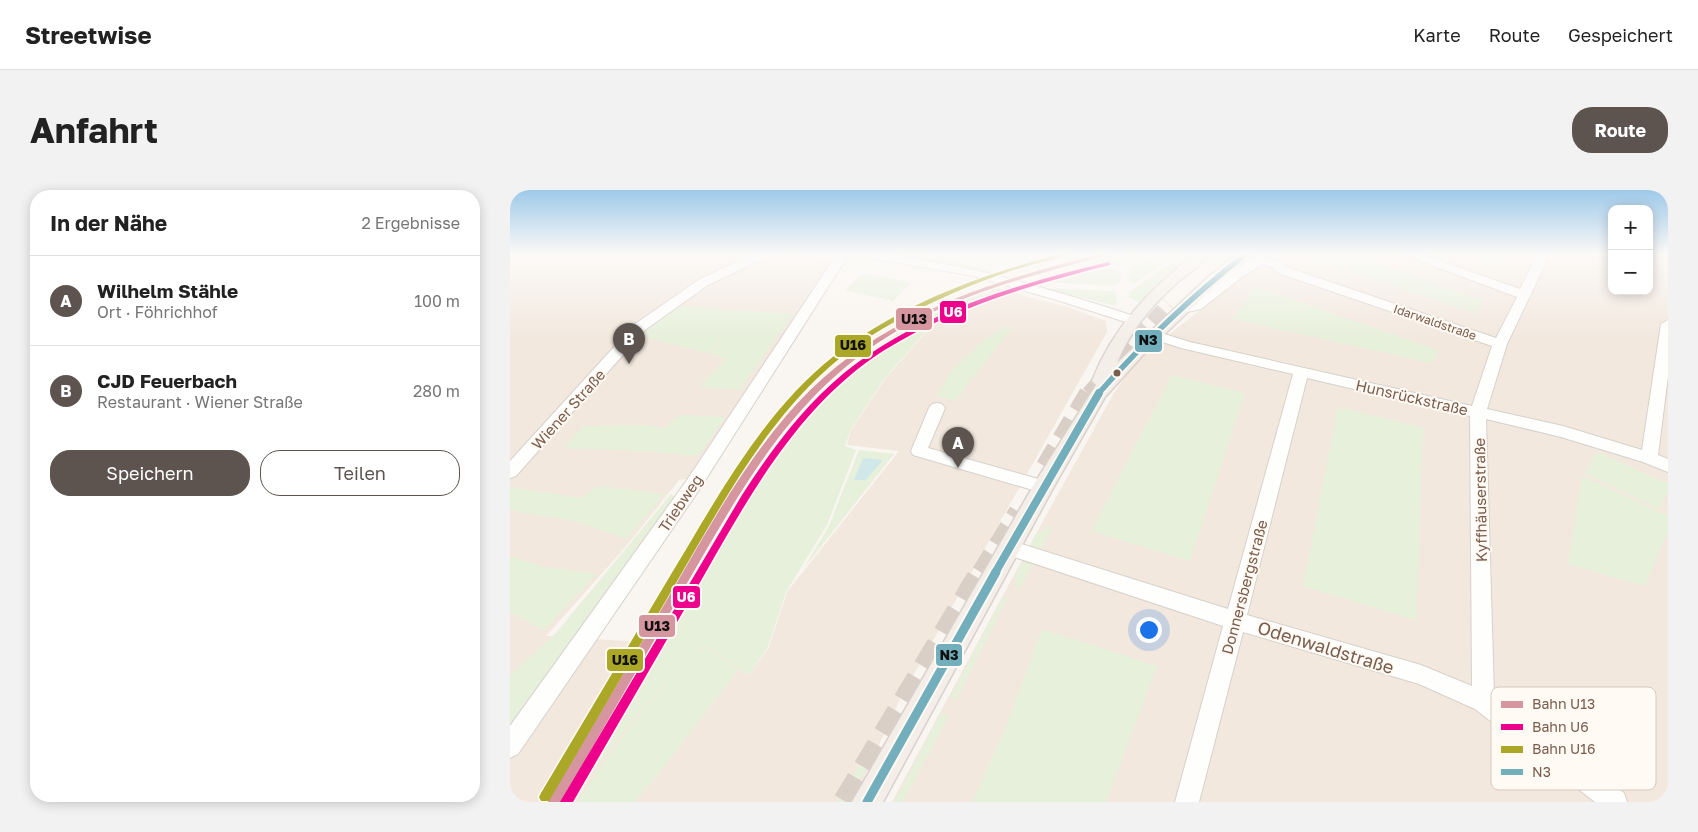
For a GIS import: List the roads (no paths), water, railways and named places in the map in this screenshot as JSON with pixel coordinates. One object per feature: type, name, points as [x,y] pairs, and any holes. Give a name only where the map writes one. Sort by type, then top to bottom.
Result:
[{"type":"main road","points":[[867,802],[1043,487],[1098,394],[1143,333],[1147,302],[1167,283]]},
{"type":"main road","points":[[1175,311],[1191,283]]},
{"type":"main road","points":[[1098,394],[1104,373],[1118,344],[1143,333],[1175,311],[1210,283]]},
{"type":"street","name":"Wiener Straße","points":[[510,472],[562,417],[640,327],[703,283]]},
{"type":"street","name":"Triebweg","points":[[510,746],[693,484],[824,283]]},
{"type":"street","points":[[1011,283],[1068,298],[1143,333]]},
{"type":"street","name":"Idarwaldstraße","points":[[1175,311],[1196,306],[1227,283]]},
{"type":"street","name":"Idarwaldstraße","points":[[1319,283],[1500,344]]},
{"type":"street","points":[[1490,283],[1524,295]]},
{"type":"street","name":"Kyffhäuserstraße","points":[[1483,701],[1478,412],[1500,344],[1530,283]]},
{"type":"street","points":[[1649,458],[1668,324]]},
{"type":"street","name":"Hunsrückstraße","points":[[1143,333],[1186,345],[1563,432],[1649,458],[1668,466]]},
{"type":"street","name":"Donnersbergstraße","points":[[1188,802],[1234,620],[1302,372]]},
{"type":"street","points":[[937,408],[920,451],[1043,487]]},
{"type":"street","name":"Odenwaldstraße","points":[[1008,548],[1234,620],[1421,675],[1483,701],[1491,707]]},
{"type":"street","name":"Odenwaldstraße","points":[[1599,790],[1615,802]]},
{"type":"water","points":[[863,458],[883,460],[866,480],[854,480]]},
{"type":"tunnel","points":[[1089,394],[1169,304]]},
{"type":"tunnel","points":[[1046,467],[1090,393]]},
{"type":"tunnel","points":[[982,573],[1019,512]]},
{"type":"tunnel","points":[[846,802],[983,572]]},
{"type":"rail line","name":"U16","points":[[545,797],[728,486],[766,431],[810,381],[861,340],[888,322],[916,307],[973,283]]},
{"type":"rail line","name":"U13","points":[[554,802],[736,492],[761,454],[799,406],[842,366],[875,341],[947,303],[1003,283]]},
{"type":"rail line","name":"U6","points":[[566,802],[745,497],[761,472],[796,426],[847,375],[879,351],[914,330],[989,298],[1037,283]]},
{"type":"place","name":"CJD Feuerbach","points":[[629,364]]},
{"type":"place","name":"Wilhelm Stähle","points":[[958,468]]}]
